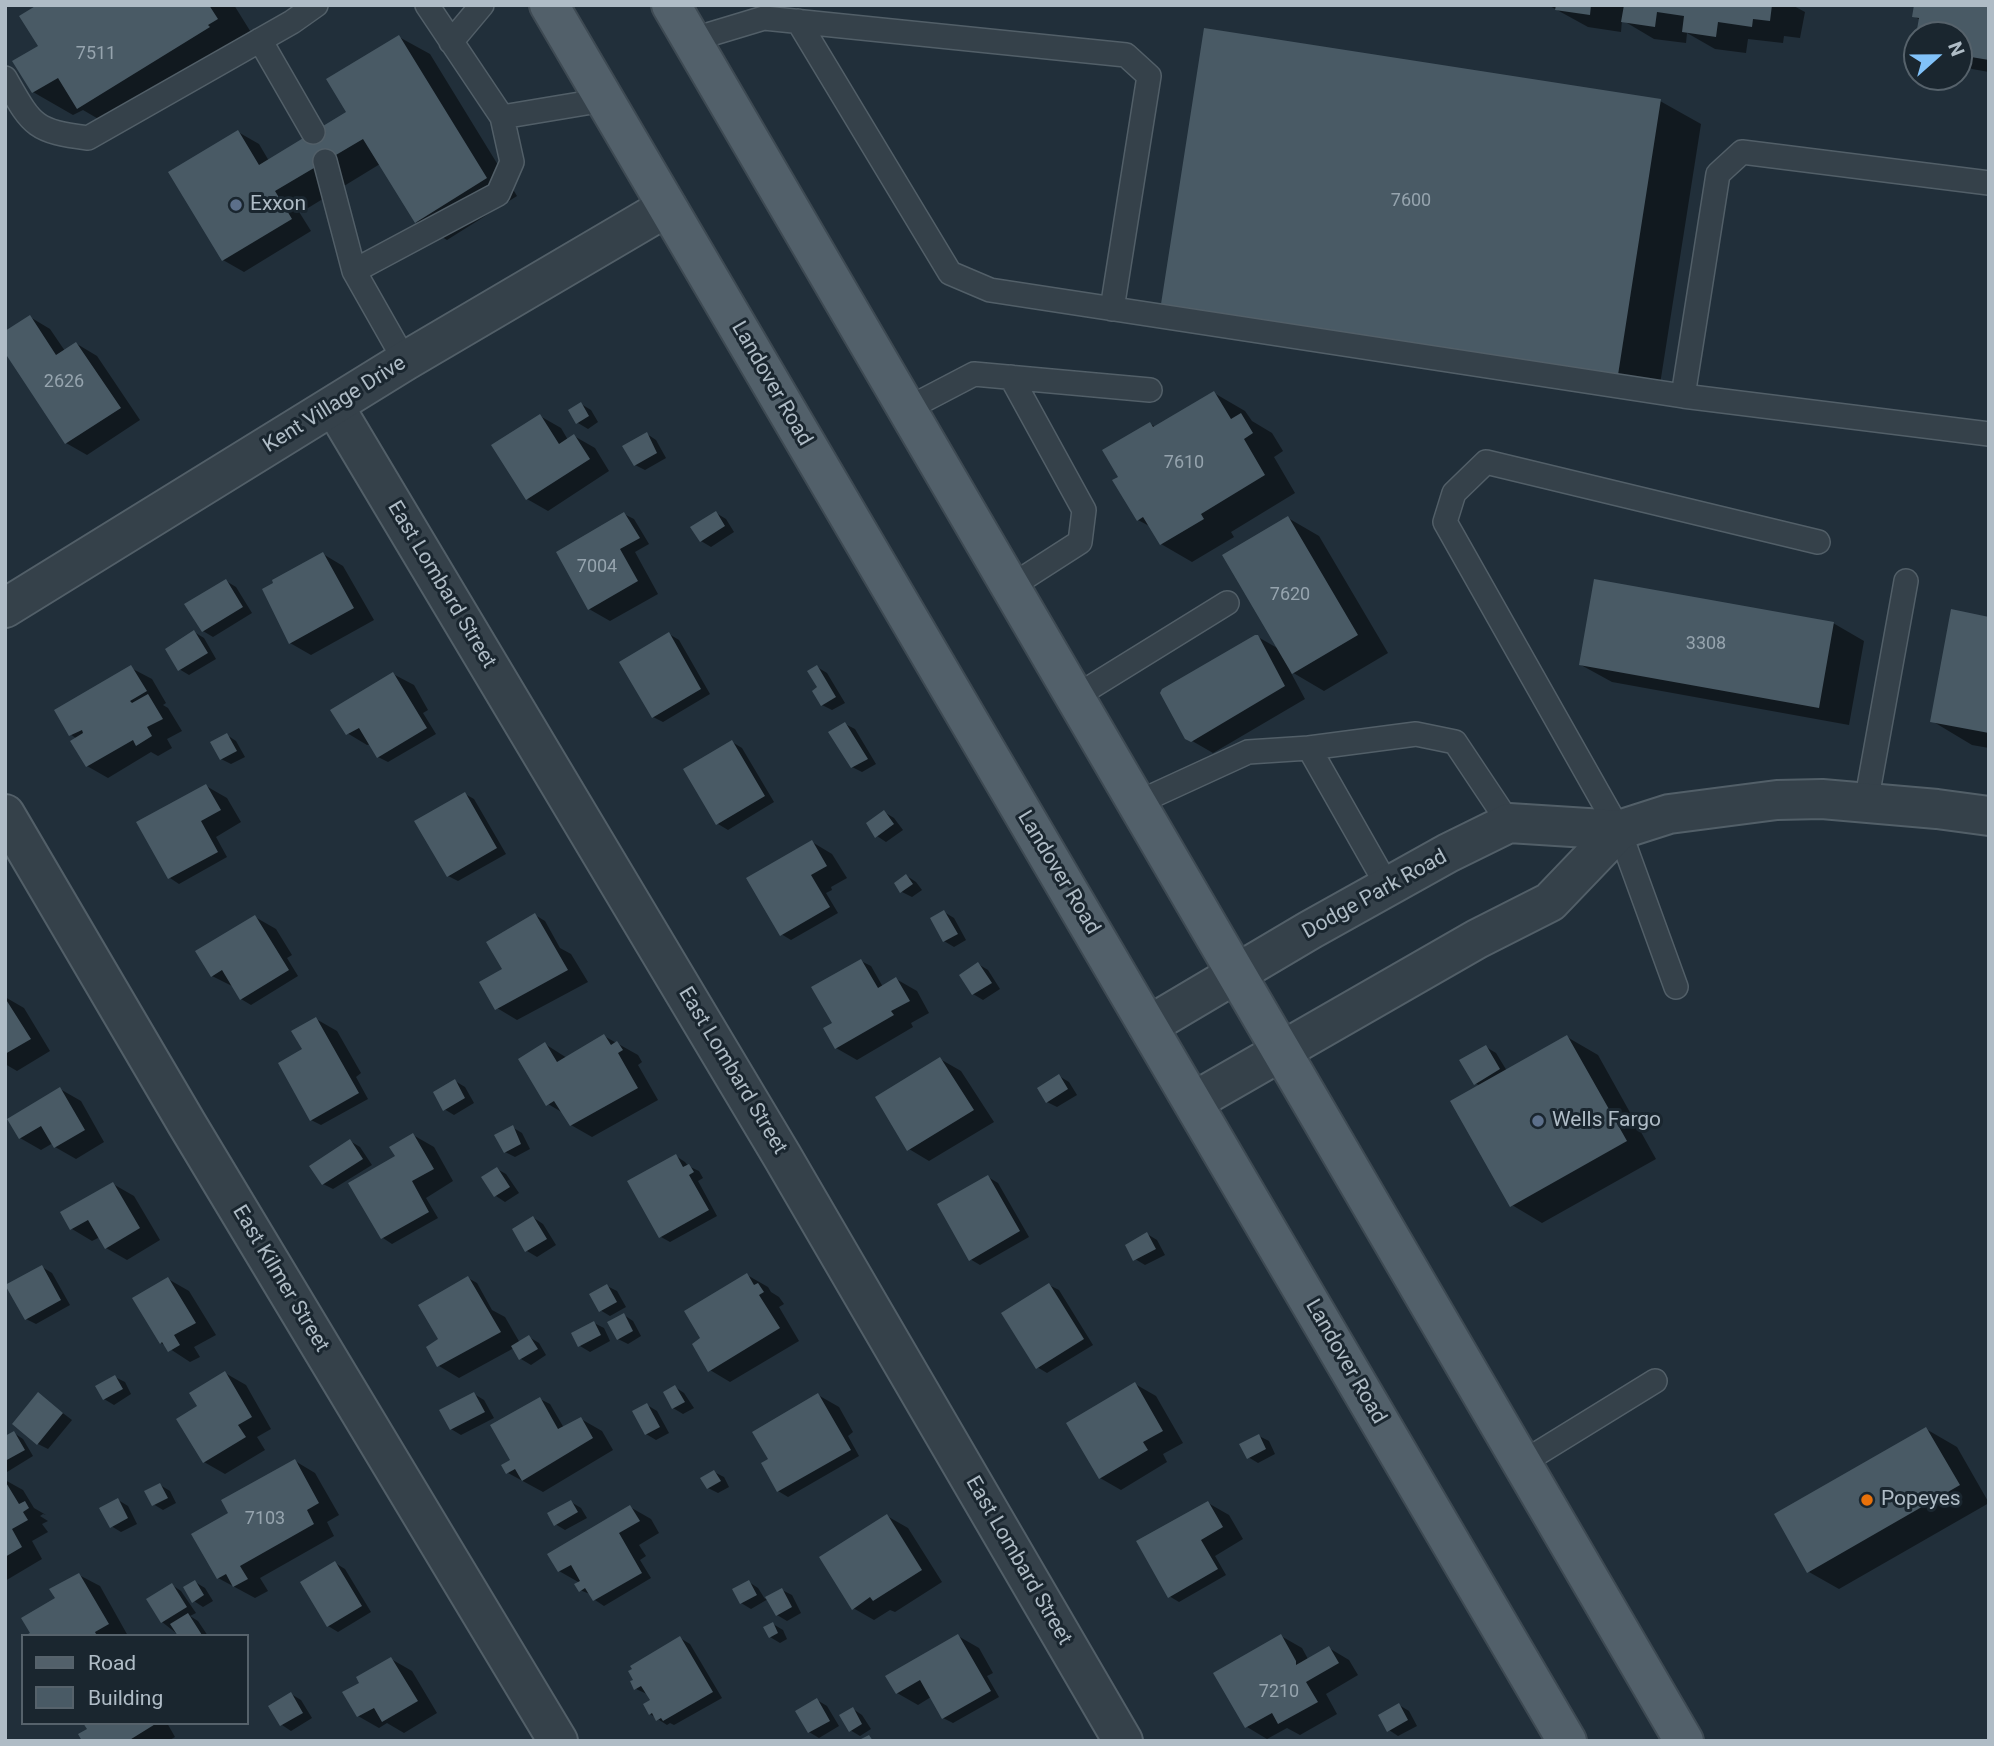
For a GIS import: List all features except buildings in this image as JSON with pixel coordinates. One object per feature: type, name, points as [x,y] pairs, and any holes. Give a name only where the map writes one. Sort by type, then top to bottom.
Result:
[{"type":"main road","name":"Landover Road","points":[[549,5],[1567,1741]]},
{"type":"main road","points":[[671,5],[1684,1741]]},
{"type":"street","name":"Kent Village Drive","points":[[5,608],[404,361],[667,207]]},
{"type":"street","name":"East Lombard Street","points":[[334,405],[782,1156],[1124,1741]]},
{"type":"street","name":"Dodge Park Road","points":[[1148,1026],[1448,853],[1509,823],[1619,830],[1669,814],[1727,805],[1822,799],[1989,816]]},
{"type":"street","name":"East Kilmer Street","points":[[5,814],[187,1124],[558,1741]]},
{"type":"street","name":"Dodge Park Road","points":[[1192,1102],[1477,939],[1550,902],[1619,830]]},
{"type":"lane","points":[[5,78],[28,118],[52,134],[88,138],[260,40],[292,14],[316,5]]},
{"type":"lane","points":[[354,271],[498,194],[512,162],[502,117],[427,5]]},
{"type":"lane","points":[[452,42],[482,5]]},
{"type":"lane","points":[[691,40],[764,18],[1126,55],[1149,76],[1112,309]]},
{"type":"lane","points":[[798,21],[950,273],[989,290],[1683,397],[1989,435]]},
{"type":"lane","points":[[260,40],[313,132]]},
{"type":"lane","points":[[502,117],[604,100]]},
{"type":"lane","points":[[1683,397],[1718,174],[1742,152],[1989,183]]},
{"type":"lane","points":[[325,161],[354,271],[404,361]]},
{"type":"lane","points":[[907,409],[974,374],[1150,390]]},
{"type":"lane","points":[[1010,587],[1080,542],[1084,510],[1011,377]]},
{"type":"lane","points":[[1676,987],[1619,830],[1445,522],[1454,493],[1486,462],[1818,542]]},
{"type":"lane","points":[[1866,803],[1906,581]]},
{"type":"lane","points":[[1075,697],[1227,603]]},
{"type":"lane","points":[[1137,803],[1248,752],[1309,748],[1416,734],[1455,742],[1509,823]]},
{"type":"lane","points":[[1309,748],[1388,887]]},
{"type":"lane","points":[[1522,1463],[1655,1381]]},
{"type":"place","name":"Exxon","points":[[236,205]]},
{"type":"place","name":"Wells Fargo","points":[[1538,1121]]},
{"type":"place","name":"Popeyes","points":[[1867,1500]]}]
